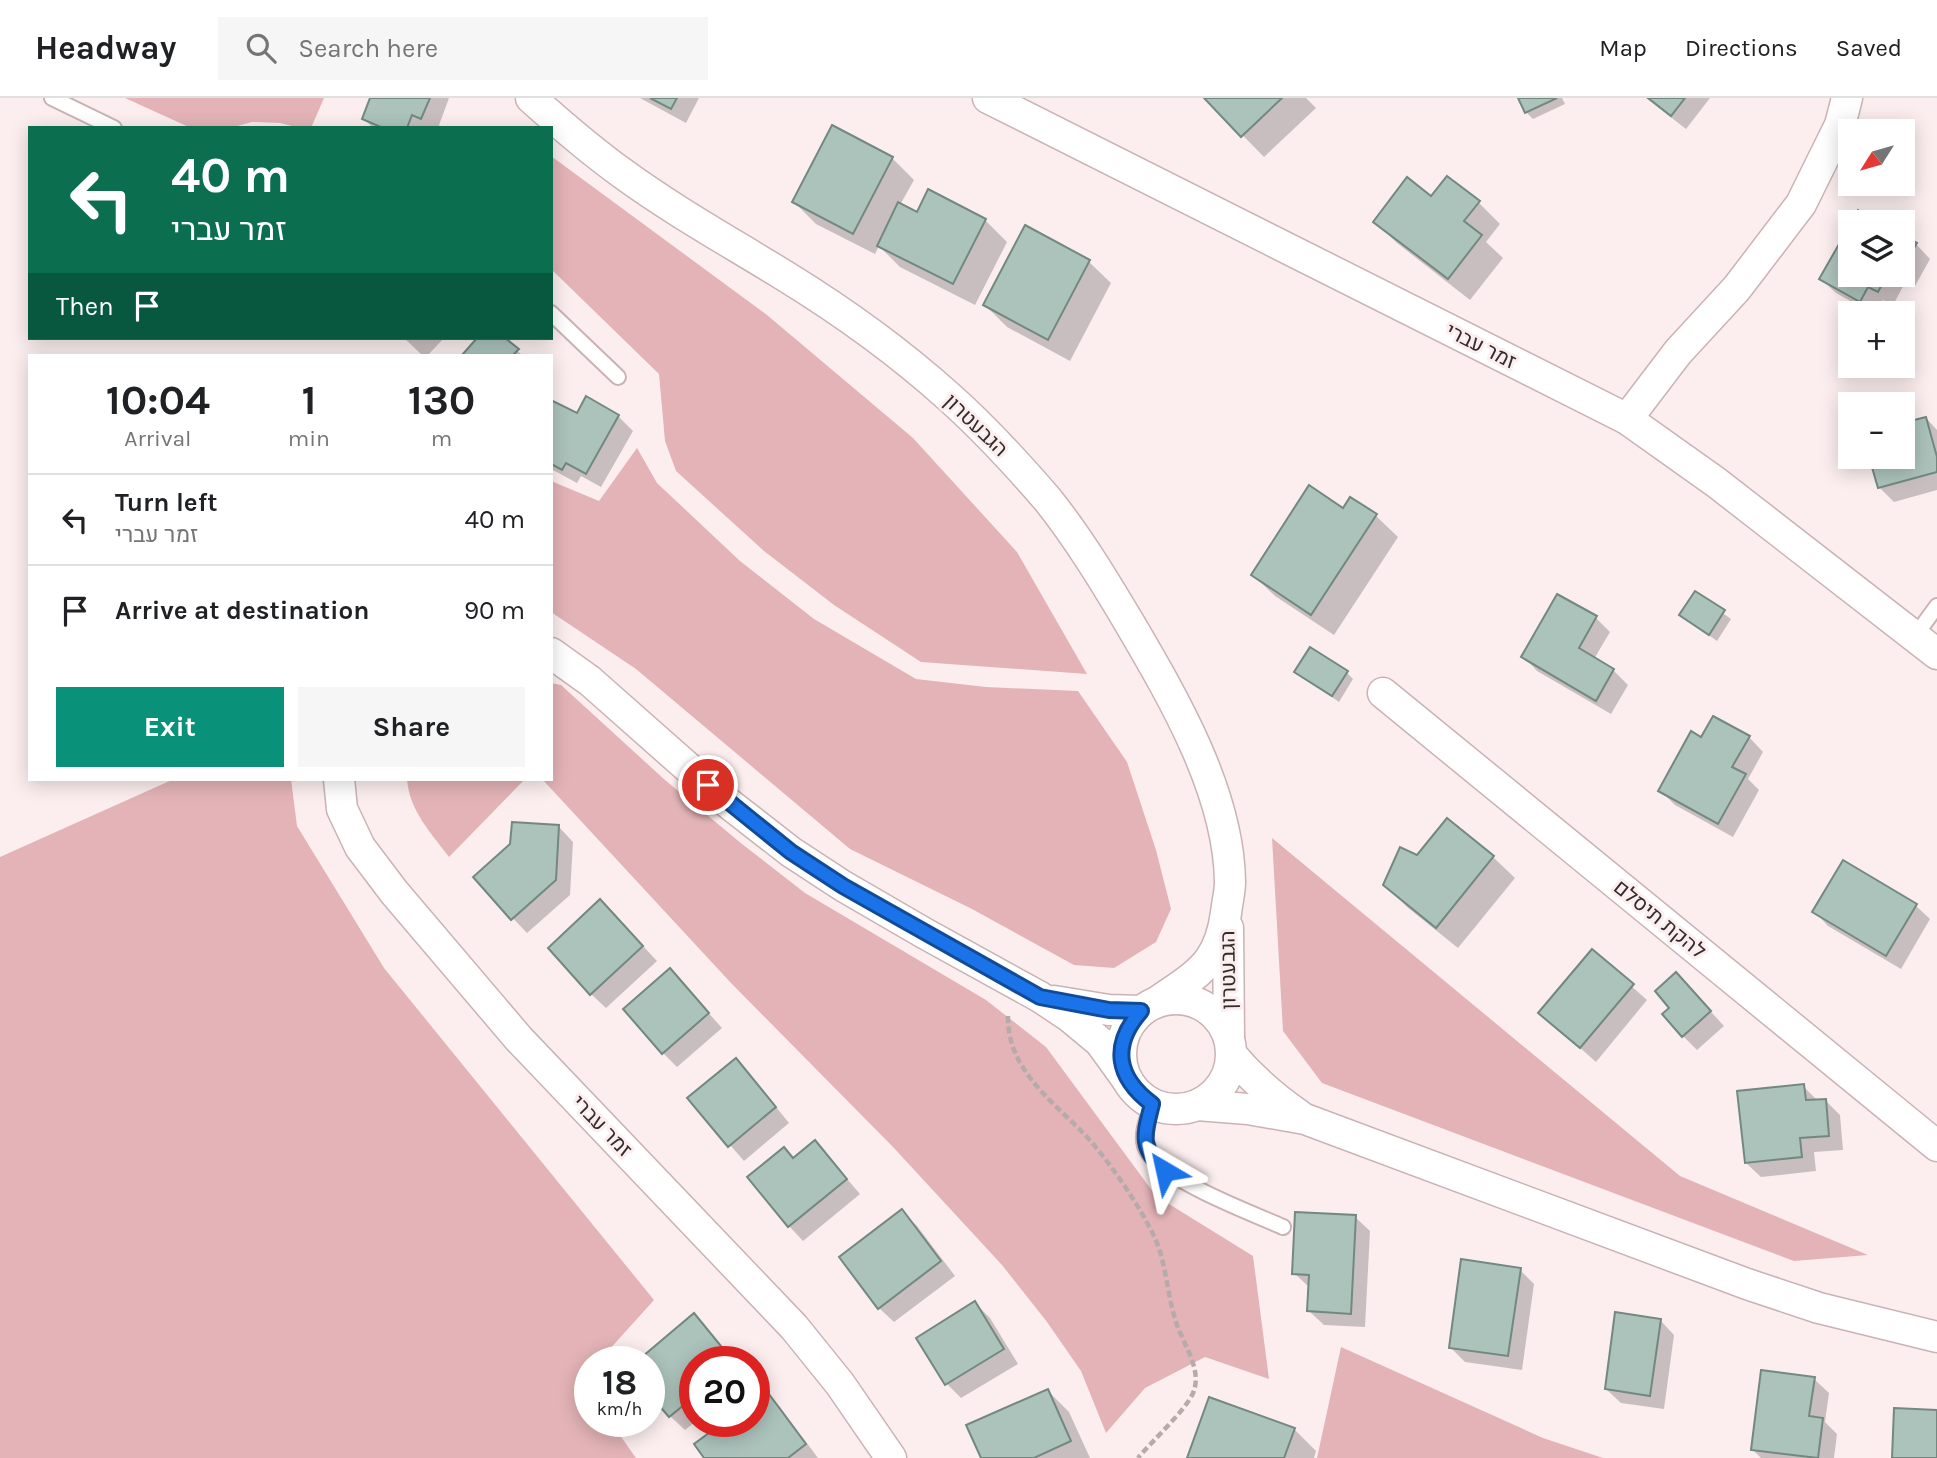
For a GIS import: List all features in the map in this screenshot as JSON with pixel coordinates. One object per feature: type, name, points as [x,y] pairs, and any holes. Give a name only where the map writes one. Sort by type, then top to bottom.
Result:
[{"type":"street","name":"הגבעטרון","points":[[531,98],[570,134],[622,173],[689,218],[787,277],[876,338],[949,397],[1000,446],[1049,502],[1102,578],[1178,709],[1200,755],[1217,805],[1230,883],[1223,929],[1210,958],[1191,978],[1149,1006]]},
{"type":"street","name":"זמר עברי","points":[[988,98],[1627,419],[1717,484],[1926,645]]},
{"type":"street","points":[[1627,419],[1678,352],[1737,288],[1801,204],[1840,125],[1847,98]]},
{"type":"street","points":[[553,654],[590,681],[728,803],[791,852],[843,886],[1040,997],[1070,1017],[1100,1042],[1137,1093],[1152,1104],[1170,1110],[1189,1108],[1206,1101],[1221,1088],[1229,1073],[1231,1046]]},
{"type":"street","name":"להקת תיסלם","points":[[1383,693],[1937,1146]]},
{"type":"street","name":"זמר עברי","points":[[340,781],[342,809],[356,838],[394,892],[519,1039],[794,1327],[840,1384],[891,1458]]},
{"type":"street","name":"הגבעטרון","points":[[1227,903],[1231,1046]]},
{"type":"street","points":[[1040,997],[1090,1008],[1149,1006],[1175,998],[1192,1001],[1208,1009],[1222,1021],[1231,1046],[1251,1077],[1275,1099],[1305,1119]]},
{"type":"street","points":[[1126,1077],[1121,1059],[1122,1040],[1129,1024],[1149,1006]]},
{"type":"street","points":[[1197,1105],[1248,1109],[1305,1119],[1747,1284],[1819,1308],[1937,1337]]},
{"type":"lane","points":[[52,98],[110,126]]},
{"type":"lane","points":[[553,315],[618,377]]},
{"type":"lane","points":[[1926,645],[1937,606]]},
{"type":"lane","points":[[1152,1104],[1144,1134],[1146,1148],[1153,1160],[1179,1180],[1283,1227]]},
{"type":"path","points":[[1008,980],[1008,1035],[1019,1063],[1044,1095],[1088,1138],[1116,1174],[1154,1236],[1176,1322],[1197,1376],[1193,1394],[1138,1458]]},
{"type":"path","points":[[1142,1453],[1148,1458]]},
{"type":"shaded area","points":[[125,98],[324,98],[312,126],[252,122],[237,126],[187,126]]},
{"type":"shaded area","points":[[553,157],[767,315],[913,438],[1017,552],[1087,674],[921,662],[834,605],[764,551],[676,471],[665,441],[659,374],[553,271]]},
{"type":"shaded area","points":[[637,448],[657,483],[740,561],[814,619],[916,679],[986,687],[1078,691],[1127,762],[1156,850],[1171,909],[1156,942],[1114,968],[1074,965],[972,909],[850,849],[636,669],[553,613],[553,482],[599,501]]},
{"type":"shaded area","points":[[553,683],[561,685],[665,780],[805,893],[986,1000],[1046,1047],[1156,1196],[1253,1256],[1269,1379],[1205,1357],[1145,1388],[1106,1433],[1081,1371],[1002,1265],[893,1147],[731,983],[544,781],[553,781]]},
{"type":"shaded area","points":[[170,781],[291,781],[297,826],[384,968],[654,1300],[613,1346],[574,1346],[574,1437],[621,1437],[636,1458],[0,1458],[0,857]]},
{"type":"shaded area","points":[[407,781],[523,781],[449,857],[416,811]]},
{"type":"shaded area","points":[[1272,838],[1680,1176],[1868,1255],[1794,1261],[1322,1083],[1283,1031]]},
{"type":"shaded area","points":[[1341,1347],[1543,1438],[1603,1458],[1317,1458]]},
{"type":"building","points":[[370,98],[430,98],[421,119],[412,115],[408,126],[378,126],[362,119]]},
{"type":"building","points":[[650,98],[677,98],[671,109]]},
{"type":"building","points":[[1204,98],[1282,98],[1241,137]]},
{"type":"building","points":[[1518,98],[1557,98],[1525,113]]},
{"type":"building","points":[[1648,98],[1685,98],[1671,116]]},
{"type":"building","points":[[832,125],[893,157],[853,234],[792,202]]},
{"type":"building","points":[[1447,176],[1480,201],[1464,221],[1482,235],[1448,279],[1373,222],[1407,177],[1431,196]]},
{"type":"building","points":[[928,189],[986,219],[953,284],[877,246],[898,202],[917,212]]},
{"type":"building","points":[[1025,225],[1090,260],[1048,340],[983,305]]},
{"type":"building","points":[[1838,246],[1838,287],[1868,287],[1858,301],[1819,279]]},
{"type":"building","points":[[1868,287],[1881,287],[1878,292]]},
{"type":"building","points":[[475,340],[508,340],[519,349],[514,354],[463,354]]},
{"type":"building","points":[[586,396],[619,415],[586,474],[566,463],[562,470],[553,465],[553,401],[577,413]]},
{"type":"building","points":[[1926,417],[1937,457],[1937,472],[1878,488],[1872,469],[1915,469],[1915,420]]},
{"type":"building","points":[[1309,485],[1343,508],[1350,497],[1377,514],[1311,615],[1251,575]]},
{"type":"building","points":[[1695,591],[1725,610],[1709,635],[1679,615]]},
{"type":"building","points":[[1557,594],[1597,616],[1579,648],[1614,669],[1596,701],[1521,657]]},
{"type":"building","points":[[1310,647],[1348,671],[1332,696],[1294,672]]},
{"type":"building","points":[[1713,716],[1750,736],[1732,767],[1746,774],[1718,824],[1658,791],[1691,731],[1701,737]]},
{"type":"building","points":[[1447,818],[1494,856],[1436,928],[1383,885],[1400,847],[1417,855]]},
{"type":"building","points":[[512,822],[559,825],[556,880],[511,920],[473,877],[510,844]]},
{"type":"building","points":[[1843,860],[1917,904],[1886,956],[1812,912]]},
{"type":"building","points":[[600,899],[643,946],[590,995],[548,948]]},
{"type":"building","points":[[1592,949],[1634,984],[1580,1048],[1538,1013]]},
{"type":"building","points":[[670,968],[709,1013],[662,1054],[623,1009]]},
{"type":"building","points":[[1676,972],[1711,1011],[1682,1037],[1662,1014],[1669,1008],[1655,991]]},
{"type":"building","points":[[736,1058],[776,1107],[728,1147],[687,1098]]},
{"type":"building","points":[[1804,1084],[1806,1100],[1826,1099],[1829,1136],[1800,1138],[1802,1157],[1745,1163],[1737,1091]]},
{"type":"building","points":[[815,1140],[847,1179],[788,1227],[747,1177],[784,1147],[793,1158]]},
{"type":"building","points":[[902,1209],[941,1261],[878,1309],[839,1257]]},
{"type":"building","points":[[1295,1212],[1356,1215],[1351,1314],[1307,1311],[1309,1275],[1292,1274]]},
{"type":"building","points":[[1461,1259],[1521,1268],[1508,1356],[1449,1348]]},
{"type":"building","points":[[975,1301],[1004,1349],[945,1385],[916,1338]]},
{"type":"building","points":[[1615,1312],[1661,1319],[1650,1396],[1605,1389]]},
{"type":"building","points":[[694,1313],[721,1346],[679,1346],[679,1409],[669,1417],[665,1412],[665,1346],[655,1346]]},
{"type":"building","points":[[1761,1370],[1815,1377],[1809,1416],[1823,1418],[1818,1458],[1751,1450]]},
{"type":"building","points":[[1048,1389],[1071,1441],[1034,1458],[981,1458],[966,1425]]},
{"type":"building","points":[[770,1395],[806,1444],[788,1458],[704,1458],[694,1444],[703,1437],[770,1437]]},
{"type":"building","points":[[1209,1397],[1295,1428],[1284,1458],[1187,1458]]},
{"type":"building","points":[[1894,1408],[1937,1410],[1937,1458],[1892,1458]]},
{"type":"route","points":[[708,785],[791,852],[843,886],[1040,997],[1109,1010],[1141,1011],[1129,1024],[1122,1040],[1121,1059],[1126,1077],[1137,1093],[1152,1104],[1144,1134],[1146,1148],[1153,1160],[1165,1171]]}]
